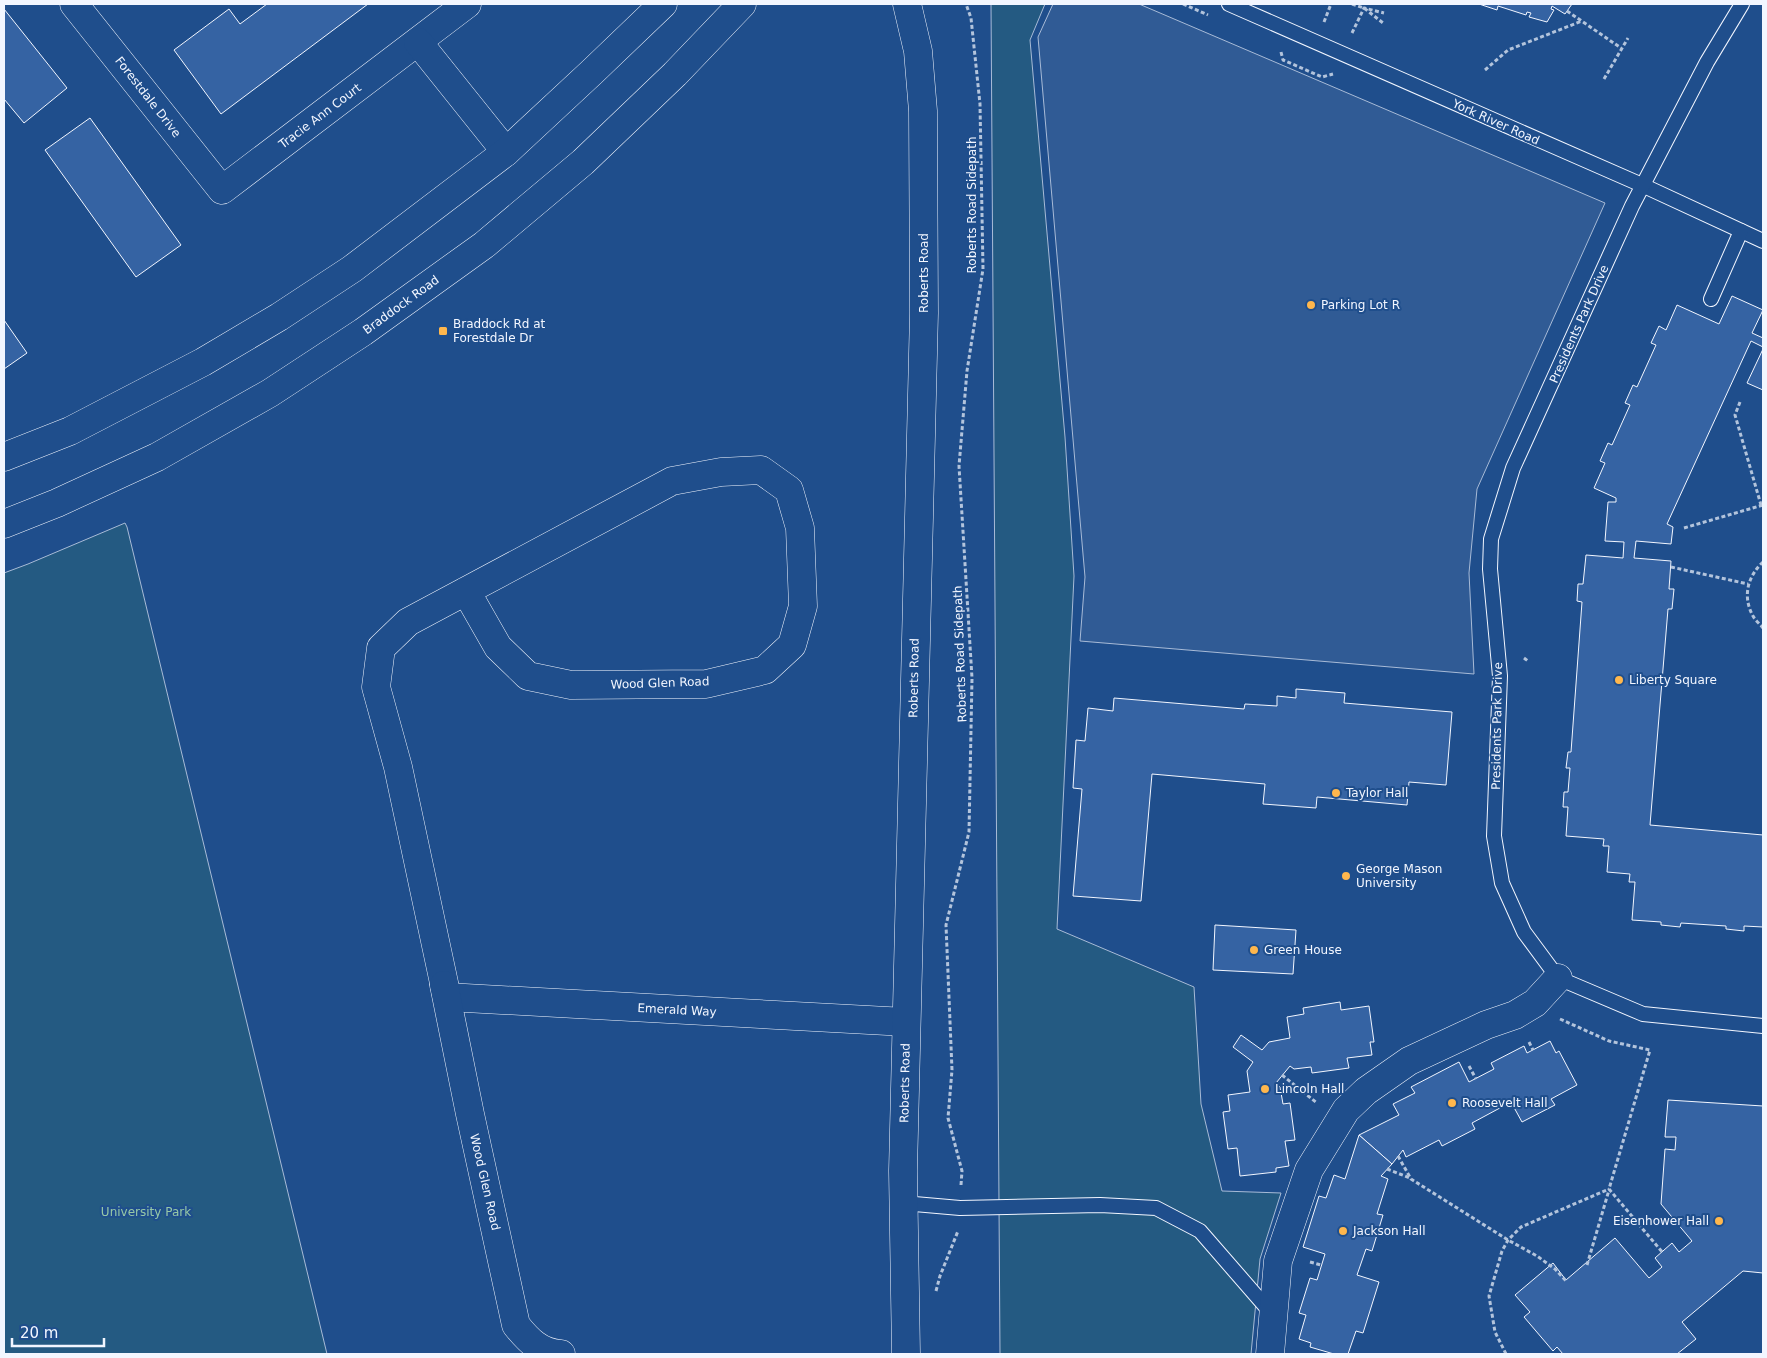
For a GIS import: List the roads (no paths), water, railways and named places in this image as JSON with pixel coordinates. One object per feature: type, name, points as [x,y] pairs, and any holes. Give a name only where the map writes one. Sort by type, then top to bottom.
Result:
[{"type":"street","name":"Forestdale Drive","points":[[74,4],[222,190]]},
{"type":"street","name":"Tracie Ann Court","points":[[222,190],[466,4]]},
{"type":"street","points":[[4,458],[70,431],[203,362],[279,317],[352,269],[506,152],[662,4]]},
{"type":"street","name":"Braddock Road","points":[[4,524],[57,503],[157,457],[270,393],[364,332],[484,245],[583,162],[676,74],[742,4]]},
{"type":"street","name":"Roberts Road","points":[[906,1354],[903,1203],[906,1022],[924,313],[923,111],[918,50],[907,4]]},
{"type":"street","points":[[418,42],[506,152]]},
{"type":"street","name":"Wood Glen Road","points":[[466,591],[498,647],[528,676],[571,685],[706,684],[765,670],[792,645],[803,606],[800,528],[790,490],[761,470],[721,472],[672,481],[466,591],[408,622],[381,648],[376,687],[398,767],[516,1325],[529,1342],[552,1354],[561,1354]]},
{"type":"street","points":[[1270,1354],[1278,1261],[1309,1170],[1346,1110],[1366,1091],[1409,1061],[1486,1025],[1515,1016],[1536,1003],[1558,978]]},
{"type":"street","name":"Emerald Way","points":[[446,991],[906,1022]]},
{"type":"lane","name":"York River Road","points":[[1229,4],[1642,185],[1763,241]]},
{"type":"lane","name":"Presidents Park Drive","points":[[1558,978],[1524,932],[1502,883],[1494,836],[1500,676],[1490,569],[1491,539],[1513,468],[1642,185],[1708,62],[1742,4]]},
{"type":"lane","points":[[1711,299],[1741,231]]},
{"type":"lane","points":[[1558,978],[1643,1014],[1763,1026]]},
{"type":"lane","points":[[903,1203],[960,1208],[1100,1205],[1156,1208],[1200,1231],[1273,1315]]},
{"type":"place","name":"Parking Lot R","points":[[1311,305]]},
{"type":"place","name":"Braddock Rd at Forestdale Dr","points":[[443,331]]},
{"type":"place","name":"Liberty Square","points":[[1619,680]]},
{"type":"place","name":"Taylor Hall","points":[[1336,793]]},
{"type":"place","name":"George Mason University","points":[[1346,876]]},
{"type":"place","name":"Green House","points":[[1254,950]]},
{"type":"place","name":"Lincoln Hall","points":[[1265,1089]]},
{"type":"place","name":"Roosevelt Hall","points":[[1452,1103]]},
{"type":"place","name":"Eisenhower Hall","points":[[1719,1221]]},
{"type":"place","name":"Jackson Hall","points":[[1343,1231]]},
{"type":"park label","name":"University Park","points":[[146,1212]]}]
